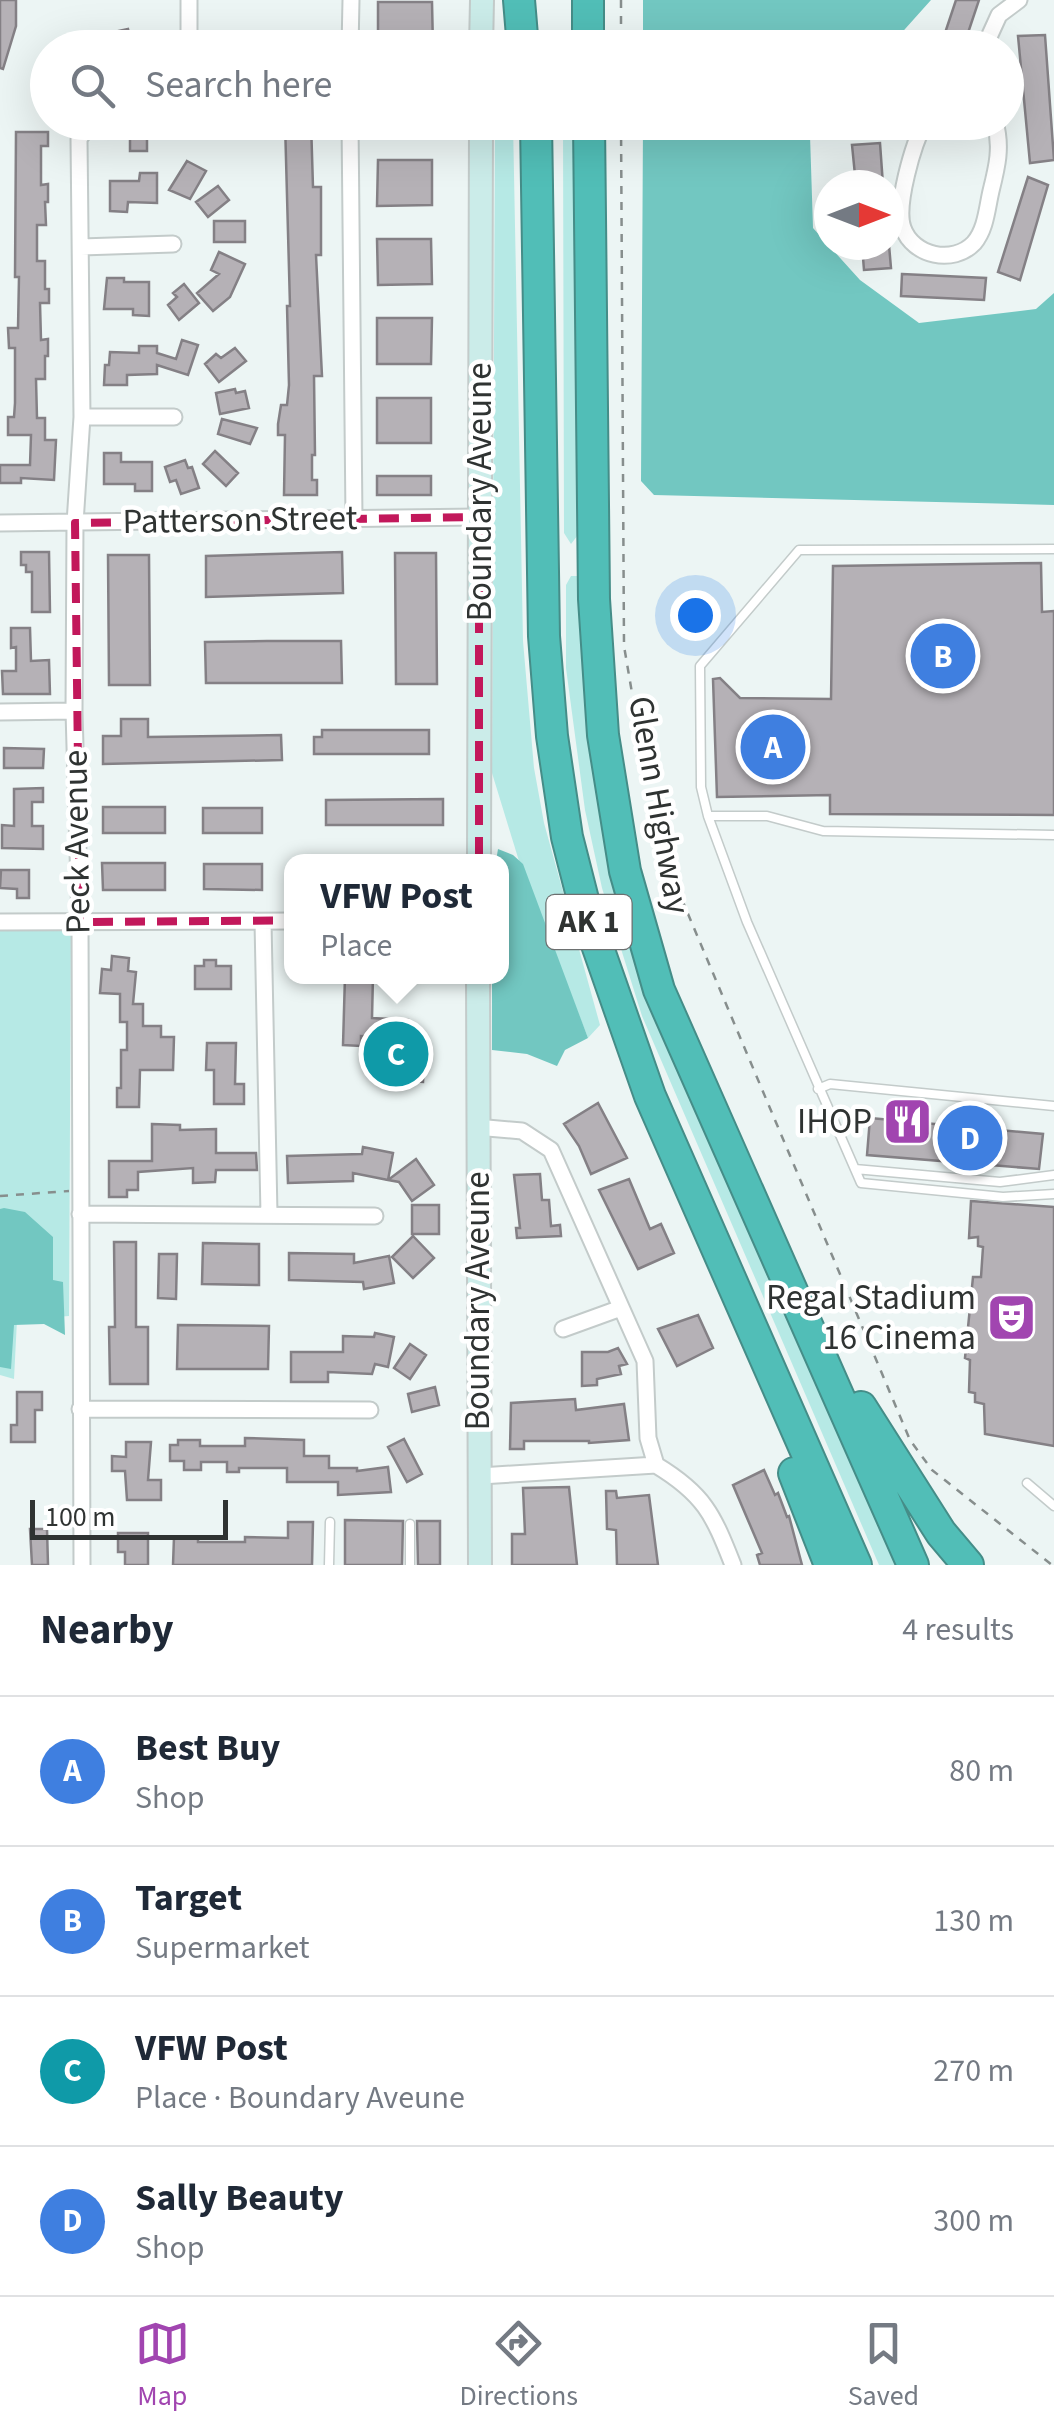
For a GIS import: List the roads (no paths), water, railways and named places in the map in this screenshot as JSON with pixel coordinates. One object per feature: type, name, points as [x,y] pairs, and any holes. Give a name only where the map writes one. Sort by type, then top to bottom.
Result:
[{"type":"highway","points":[[519,0],[521,30]]},
{"type":"highway","points":[[535,0],[536,30]]},
{"type":"highway","points":[[588,0],[588,30]]},
{"type":"highway","points":[[528,140],[537,229]]},
{"type":"highway","name":"AK 1","points":[[536,140],[544,636],[552,736],[568,837],[588,919],[650,1096],[856,1565]]},
{"type":"highway","name":"Glenn Highway","points":[[589,140],[594,599],[603,735],[625,871],[660,990],[913,1565]]},
{"type":"highway","points":[[650,1096],[830,1565]]},
{"type":"highway","points":[[795,1302],[940,1533],[968,1565]]},
{"type":"street","points":[[189,0],[189,30]]},
{"type":"street","points":[[351,30],[352,0]]},
{"type":"street","points":[[482,0],[482,30]]},
{"type":"street","points":[[992,30],[998,16],[1020,0]]},
{"type":"street","name":"Peck Avenue","points":[[79,140],[82,417],[75,522],[74,711],[80,922],[82,1565]]},
{"type":"street","points":[[350,140],[354,519]]},
{"type":"street","name":"Boundary Aveune","points":[[479,854],[481,140]]},
{"type":"street","points":[[919,140],[900,208],[902,224],[907,237],[918,248],[947,255],[962,251],[982,229],[998,162],[999,140]]},
{"type":"street","points":[[81,247],[174,244]]},
{"type":"street","points":[[82,417],[174,418]]},
{"type":"street","name":"Patterson Street","points":[[0,523],[479,517]]},
{"type":"street","points":[[0,712],[74,711]]},
{"type":"street","points":[[0,922],[284,921]]},
{"type":"street","points":[[263,922],[269,1214]]},
{"type":"street","name":"Boundary Aveune","points":[[478,984],[480,1565]]},
{"type":"street","points":[[476,1127],[522,1132],[551,1150],[645,1361],[648,1438],[656,1464]]},
{"type":"street","points":[[80,1214],[375,1216]]},
{"type":"street","points":[[563,1329],[621,1308]]},
{"type":"street","points":[[80,1409],[370,1410]]},
{"type":"street","points":[[480,1476],[656,1464],[688,1484],[706,1507],[733,1565]]},
{"type":"lane","points":[[1054,549],[799,550],[700,666],[701,787],[708,816],[747,922],[860,1183],[1003,1198],[1054,1194]]},
{"type":"lane","points":[[708,816],[767,816],[823,831],[1054,835]]},
{"type":"lane","points":[[818,1089],[830,1084],[1054,1106]]},
{"type":"lane","points":[[854,1170],[1000,1182],[1054,1175]]},
{"type":"lane","points":[[932,1190],[933,1176]]},
{"type":"lane","points":[[1027,1484],[1054,1506]]},
{"type":"lane","points":[[329,1565],[330,1522]]},
{"type":"lane","points":[[410,1524],[410,1565]]},
{"type":"place","name":"Target","points":[[943,656]]},
{"type":"place","name":"Best Buy","points":[[773,747]]},
{"type":"place","name":"VFW Post","points":[[396,1054]]},
{"type":"place","name":"IHOP","points":[[907,1122]]},
{"type":"place","name":"Sally Beauty","points":[[970,1138]]},
{"type":"place","name":"Regal Stadium 16 Cinema","points":[[1011,1318]]}]
